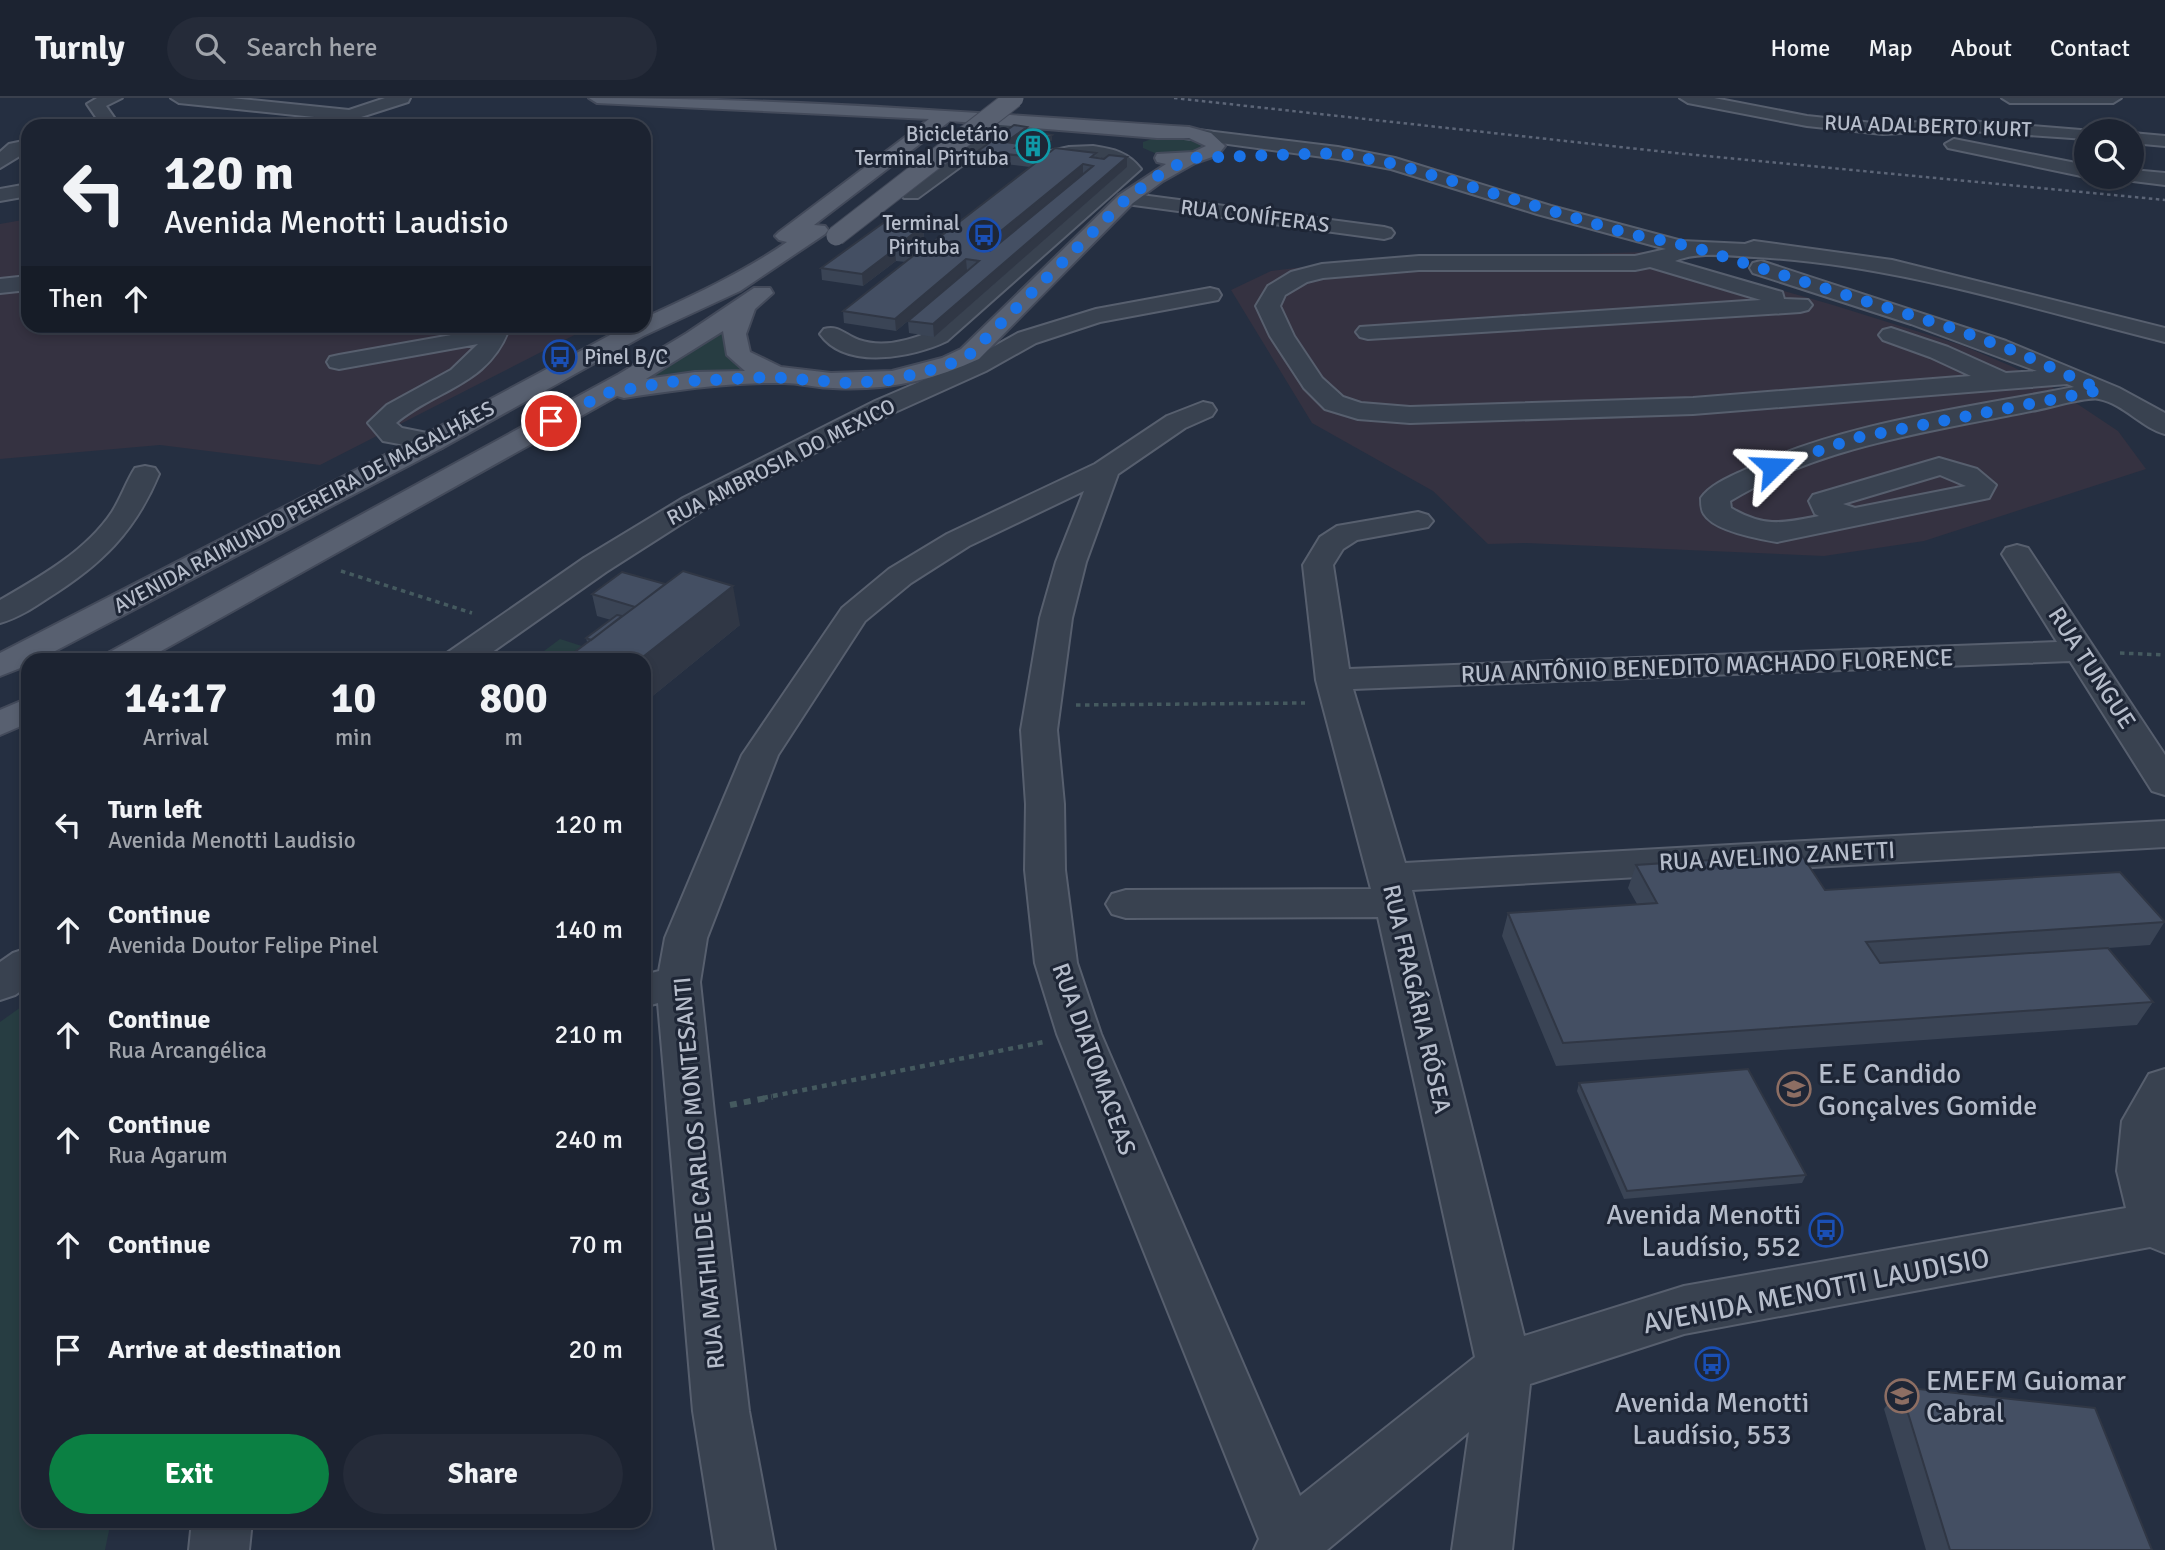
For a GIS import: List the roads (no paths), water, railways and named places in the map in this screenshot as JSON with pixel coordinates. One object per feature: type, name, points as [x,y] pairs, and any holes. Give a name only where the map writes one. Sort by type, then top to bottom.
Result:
[{"type":"main road","points":[[597,98],[946,115],[1039,121],[1185,133],[1209,139],[1216,146],[1208,153],[1193,157],[1133,156],[1076,138],[946,115],[789,234],[651,321]]},
{"type":"main road","name":"AVENIDA RAIMUNDO PEREIRA DE MAGALHÃES","points":[[133,653],[607,393],[744,307],[827,233],[996,98]]},
{"type":"main road","points":[[827,233],[1014,98]]},
{"type":"main road","points":[[744,307],[734,334],[739,355],[760,369],[792,377],[849,383],[891,380],[946,366],[970,354],[1126,199],[1133,156],[1147,135],[1185,133]]},
{"type":"main road","name":"AVENIDA RAIMUNDO PEREIRA DE MAGALHÃES","points":[[651,324],[732,286],[827,233]]},
{"type":"main road","name":"AVENIDA RAIMUNDO PEREIRA DE MAGALHÃES","points":[[25,653],[432,442],[631,333]]},
{"type":"main road","points":[[604,348],[568,374],[562,384],[569,392],[584,396],[682,381],[792,377]]},
{"type":"main road","points":[[350,533],[353,521],[362,513],[450,461],[455,451],[453,444],[432,442]]},
{"type":"main road","points":[[302,561],[260,565],[247,559],[244,553],[260,538],[321,499]]},
{"type":"main road","name":"AVENIDA RAIMUNDO PEREIRA DE MAGALHÃES","points":[[0,666],[21,655]]},
{"type":"main road","points":[[0,724],[21,713]]},
{"type":"street","points":[[106,119],[96,104],[114,98]]},
{"type":"street","points":[[179,98],[243,100],[350,115]]},
{"type":"street","points":[[338,119],[402,98]]},
{"type":"street","name":"RUA ADALBERTO KURT","points":[[1688,98],[1807,121],[1883,129],[1957,125],[2074,133]]},
{"type":"street","points":[[2010,98],[2113,98]]},
{"type":"street","points":[[832,334],[850,346],[877,350],[908,348],[927,343],[939,336],[1129,172],[1133,156],[1075,152],[1046,159],[1076,138],[1069,131],[1039,121]]},
{"type":"street","points":[[911,194],[1006,125]]},
{"type":"street","points":[[1883,129],[2074,168]]},
{"type":"street","points":[[1185,133],[1338,153],[1395,164],[1601,226],[1687,244],[1955,329],[2101,390],[2165,426]]},
{"type":"street","points":[[2144,139],[2165,141]]},
{"type":"street","points":[[0,163],[21,147]]},
{"type":"street","points":[[1193,157],[1338,153]]},
{"type":"street","points":[[947,167],[976,173]]},
{"type":"street","points":[[2144,177],[2165,179]]},
{"type":"street","points":[[0,195],[21,191]]},
{"type":"street","name":"RUA CONÍFERAS","points":[[1126,199],[1384,233]]},
{"type":"street","points":[[1652,261],[1687,244],[1779,252],[1892,267],[2165,335]]},
{"type":"street","points":[[1825,312],[1652,261],[1612,264],[1419,263],[1322,271],[1298,277],[1276,291],[1268,306],[1282,336],[1313,383],[1334,403],[1358,411],[1410,415],[1693,406],[2068,376]]},
{"type":"street","points":[[0,286],[21,284]]},
{"type":"street","name":"RUA AMBROSIA DO MEXICO","points":[[469,653],[595,565],[692,504],[884,407],[977,366],[1027,338],[1096,316],[1210,295]]},
{"type":"street","points":[[1368,332],[1800,304]]},
{"type":"street","points":[[832,334],[835,319],[846,311]]},
{"type":"street","points":[[832,334],[859,340],[876,339],[890,337],[910,323]]},
{"type":"street","points":[[1872,328],[1939,352],[2002,381]]},
{"type":"street","points":[[339,362],[482,333]]},
{"type":"street","points":[[432,442],[393,435],[381,423],[390,413],[429,394],[479,361],[495,333]]},
{"type":"street","points":[[981,343],[1027,338]]},
{"type":"street","points":[[849,383],[884,407]]},
{"type":"street","points":[[1851,517],[1777,533],[1754,530],[1734,523],[1717,512],[1715,498],[1736,484],[1791,459],[1855,438],[2101,390]]},
{"type":"street","name":"RUA MATHILDE CARLOS MONTESANTI","points":[[745,1550],[721,1411],[690,1114],[661,987],[686,938],[760,755],[853,615],[900,576],[958,540],[1105,470],[1176,422],[1203,410]]},
{"type":"street","name":"RUA DIATOMACEAS","points":[[1105,470],[1071,562],[1056,618],[1039,730],[1045,804],[1045,870],[1055,963],[1079,1034],[1287,1546]]},
{"type":"street","points":[[0,613],[54,582],[99,546],[122,520],[145,474]]},
{"type":"street","name":"RUA FRAGÁRIA RÓSEA","points":[[1418,521],[1348,532],[1331,543],[1318,565],[1333,680],[1392,890],[1505,1367],[1482,1550]]},
{"type":"street","name":"RUA TUNGUE","points":[[2017,554],[2165,783]]},
{"type":"street","name":"RUA ANTÔNIO BENEDITO MACHADO FLORENCE","points":[[1333,680],[2080,651]]},
{"type":"street","name":"RUA AVELINO ZANETTI","points":[[1126,904],[1392,890],[2165,834]]},
{"type":"street","points":[[0,984],[21,969]]},
{"type":"street","points":[[2162,1226],[2141,1171],[2146,1121],[2165,1087]]},
{"type":"street","name":"AVENIDA MENOTTI LAUDISIO","points":[[1287,1546],[1505,1367],[1684,1310],[2162,1226]]},
{"type":"street","points":[[219,1550],[221,1528]]},
{"type":"railway","points":[[1174,98],[1675,153],[2165,200]]},
{"type":"place","name":"Bicicletário Terminal Pirituba","points":[[1033,146]]},
{"type":"place","name":"Terminal Pirituba","points":[[984,235]]},
{"type":"place","name":"Pinel B/C","points":[[560,357]]},
{"type":"place","name":"E.E Candido Gonçalves Gomide","points":[[1794,1089]]},
{"type":"place","name":"Avenida Menotti Laudísio, 552","points":[[1826,1230]]},
{"type":"place","name":"Avenida Menotti Laudísio, 553","points":[[1712,1364]]},
{"type":"place","name":"EMEFM Guiomar Cabral","points":[[1902,1396]]}]
